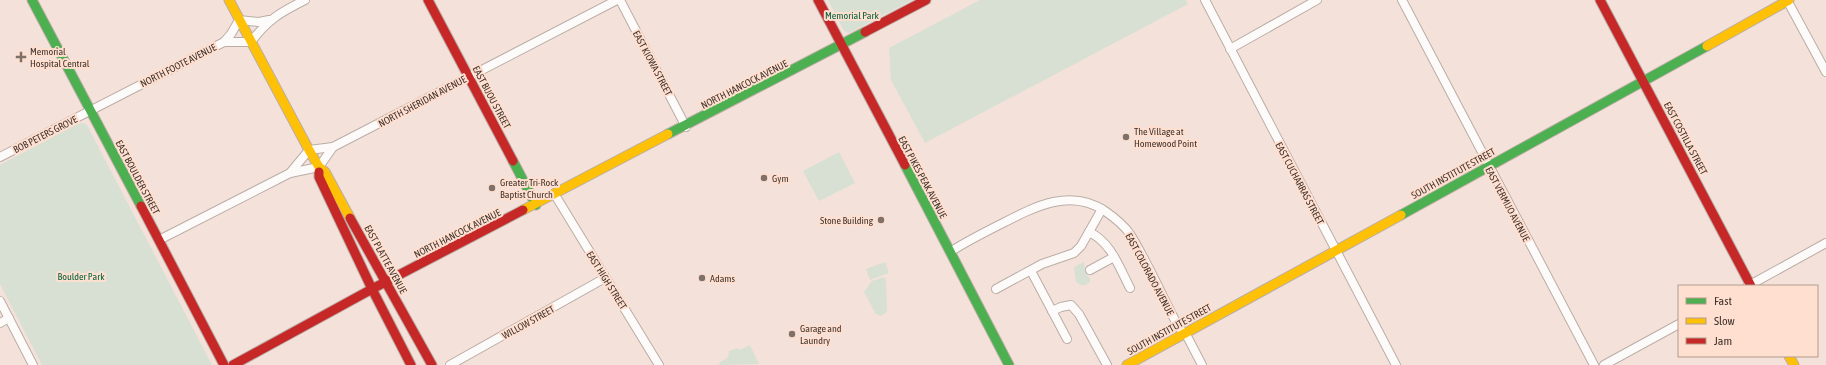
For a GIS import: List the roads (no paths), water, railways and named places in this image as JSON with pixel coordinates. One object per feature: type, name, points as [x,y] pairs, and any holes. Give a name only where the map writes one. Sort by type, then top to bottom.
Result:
[{"type":"main road","name":"EAST BOULDER STREET","points":[[32,0],[224,365]]},
{"type":"main road","name":"EAST PLATTE AVENUE","points":[[229,0],[318,167],[319,177],[372,290],[411,365]]},
{"type":"main road","name":"EAST BIJOU STREET","points":[[428,0],[536,205]]},
{"type":"main road","name":"EAST PIKES PEAK AVENUE","points":[[818,0],[1009,365]]},
{"type":"main road","name":"NORTH HANCOCK AVENUE","points":[[233,365],[387,282],[841,46],[926,0]]},
{"type":"main road","name":"EAST COSTILLA STREET","points":[[1600,0],[1749,285]]},
{"type":"main road","name":"SOUTH INSTITUTE STREET","points":[[1127,365],[1569,123],[1788,0]]},
{"type":"main road","name":"EAST PLATTE AVENUE","points":[[318,167],[325,172],[432,365]]},
{"type":"street","points":[[251,42],[262,26],[270,19],[304,0]]},
{"type":"street","name":"NORTH SHERIDAN AVENUE","points":[[309,150],[333,147],[618,0]]},
{"type":"street","name":"EAST KIOWA STREET","points":[[618,0],[686,127]]},
{"type":"street","name":"EAST CUCHARRAS STREET","points":[[1205,0],[1396,365]]},
{"type":"street","points":[[1230,49],[1317,0]]},
{"type":"street","name":"EAST VERMIJO AVENUE","points":[[1402,0],[1594,365]]},
{"type":"street","points":[[1788,0],[1826,72]]},
{"type":"street","points":[[224,42],[231,34],[239,20],[259,22],[270,19]]},
{"type":"street","name":"NORTH FOOTE AVENUE","points":[[91,111],[224,42],[251,42]]},
{"type":"street","name":"BOB PETERS GROVE","points":[[0,157],[91,111]]},
{"type":"street","name":"NORTH SHERIDAN AVENUE","points":[[318,167],[333,147]]},
{"type":"street","points":[[290,173],[309,150]]},
{"type":"street","points":[[158,240],[290,173],[318,167]]},
{"type":"street","name":"EAST HIGH STREET","points":[[555,195],[660,365]]},
{"type":"street","name":"EAST COLORADO AVENUE","points":[[950,252],[1024,212],[1048,202],[1067,199],[1077,200],[1102,209],[1118,220],[1129,234],[1183,334],[1202,365]]},
{"type":"street","points":[[996,289],[1042,264],[1074,253],[1081,246],[1102,209]]},
{"type":"street","points":[[1089,232],[1101,240],[1114,257],[1130,288]]},
{"type":"street","points":[[1752,285],[1826,243]]},
{"type":"street","points":[[1090,270],[1114,257]]},
{"type":"street","points":[[1031,271],[1067,339]]},
{"type":"street","name":"WILLOW STREET","points":[[450,365],[605,278]]},
{"type":"street","points":[[0,300],[33,365]]},
{"type":"street","points":[[1052,311],[1071,305],[1079,314],[1107,365]]},
{"type":"street","points":[[0,323],[9,318]]},
{"type":"street","points":[[1604,365],[1678,325]]},
{"type":"place","name":"Memorial Hospital Central","points":[[21,57]]},
{"type":"place","name":"The Village at Homewood Point","points":[[1126,137]]},
{"type":"place","name":"Gym","points":[[764,178]]},
{"type":"place","name":"Greater Tri-Rock Baptist Church","points":[[492,188]]},
{"type":"place","name":"Stone Building","points":[[881,220]]},
{"type":"place","name":"Adams","points":[[702,278]]},
{"type":"place","name":"Garage and Laundry","points":[[792,334]]},
{"type":"park label","name":"Memorial Park","points":[[852,15]]},
{"type":"park label","name":"Boulder Park","points":[[81,276]]}]
